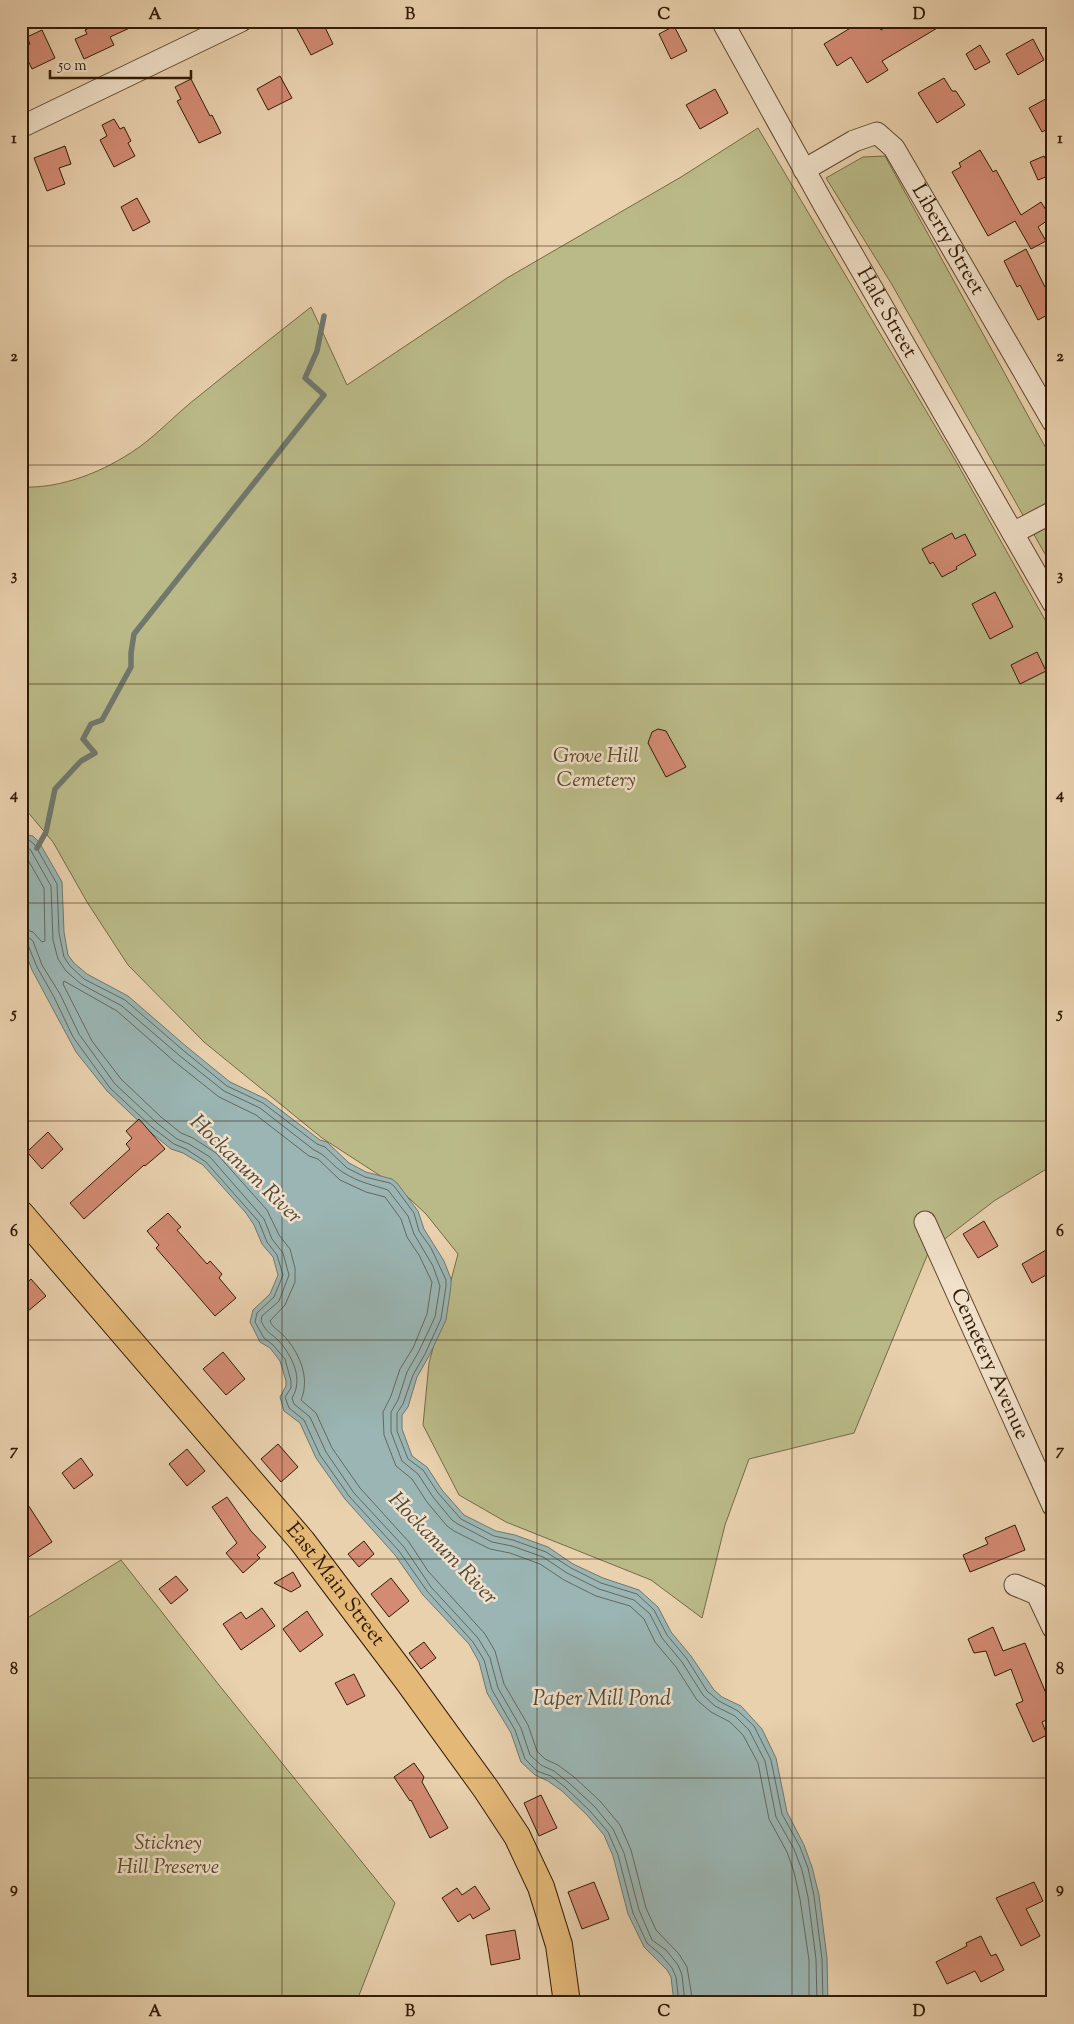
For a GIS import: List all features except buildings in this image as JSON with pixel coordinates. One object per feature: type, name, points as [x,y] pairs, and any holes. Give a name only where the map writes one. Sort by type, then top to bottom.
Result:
[{"type":"main road","name":"East Main Street","points":[[21,1214],[302,1541],[407,1680],[486,1789],[517,1836],[541,1886],[559,1945],[566,2003]]},
{"type":"street","points":[[21,126],[241,21]]},
{"type":"street","name":"Hale Street","points":[[722,21],[804,170],[1053,603]]},
{"type":"street","name":"Liberty Street","points":[[804,170],[854,141],[877,133],[894,148],[1053,422]]},
{"type":"street","points":[[1013,533],[1053,512]]},
{"type":"street","name":"Cemetery Avenue","points":[[925,1222],[1053,1506]]},
{"type":"street","points":[[1015,1585],[1037,1594],[1053,1628]]},
{"type":"green space","name":"Grove Hill Cemetery","points":[[758,128],[957,463],[1053,634],[1053,1165],[994,1201],[929,1251],[854,1433],[749,1459],[725,1525],[702,1618],[651,1580],[506,1522],[459,1495],[423,1425],[429,1363],[458,1254],[426,1214],[396,1186],[322,1138],[204,1042],[128,965],[87,902],[53,842],[21,804],[21,487],[52,485],[82,477],[112,464],[138,448],[191,402],[311,307],[347,385],[507,278],[681,177]]},
{"type":"green space","points":[[885,156],[1053,461],[1053,568],[891,283],[826,178],[863,157]]},
{"type":"green space","name":"Stickney Hill Preserve","points":[[121,1560],[395,1903],[356,2003],[148,2003],[122,1996],[68,2003],[21,2003],[21,1622]]},
{"type":"water","name":"Paper Mill Pond","points":[[28,835],[33,836],[39,842],[62,882],[64,932],[68,955],[74,963],[87,974],[128,996],[230,1082],[266,1099],[320,1140],[327,1142],[349,1163],[366,1172],[392,1179],[418,1211],[424,1229],[444,1261],[451,1279],[451,1286],[446,1320],[417,1377],[408,1407],[402,1415],[402,1429],[412,1456],[427,1467],[442,1490],[464,1515],[496,1531],[515,1535],[548,1547],[573,1564],[603,1578],[639,1590],[658,1607],[671,1632],[691,1656],[714,1690],[722,1697],[741,1706],[762,1729],[776,1758],[787,1812],[804,1845],[819,1895],[827,1958],[828,2003],[674,2003],[671,1977],[667,1970],[644,1947],[628,1914],[613,1856],[604,1835],[587,1815],[562,1791],[535,1775],[521,1762],[511,1733],[487,1693],[479,1662],[469,1644],[423,1595],[395,1555],[345,1499],[316,1458],[300,1423],[284,1411],[280,1397],[286,1386],[286,1381],[280,1361],[270,1348],[260,1342],[250,1322],[253,1310],[270,1294],[278,1275],[273,1257],[262,1244],[254,1225],[246,1213],[203,1165],[183,1153],[171,1149],[149,1131],[107,1091],[76,1052],[32,970],[21,941],[21,839]]},
{"type":"waterway","points":[[37,848],[46,832],[55,789],[81,761],[95,753],[83,739],[91,724],[102,720],[131,667],[134,634],[324,395],[305,378],[317,351],[324,316]]},
{"type":"water label","name":"Hockanum River","points":[[245,1170]]},
{"type":"water label","name":"Hockanum River","points":[[442,1549]]}]
